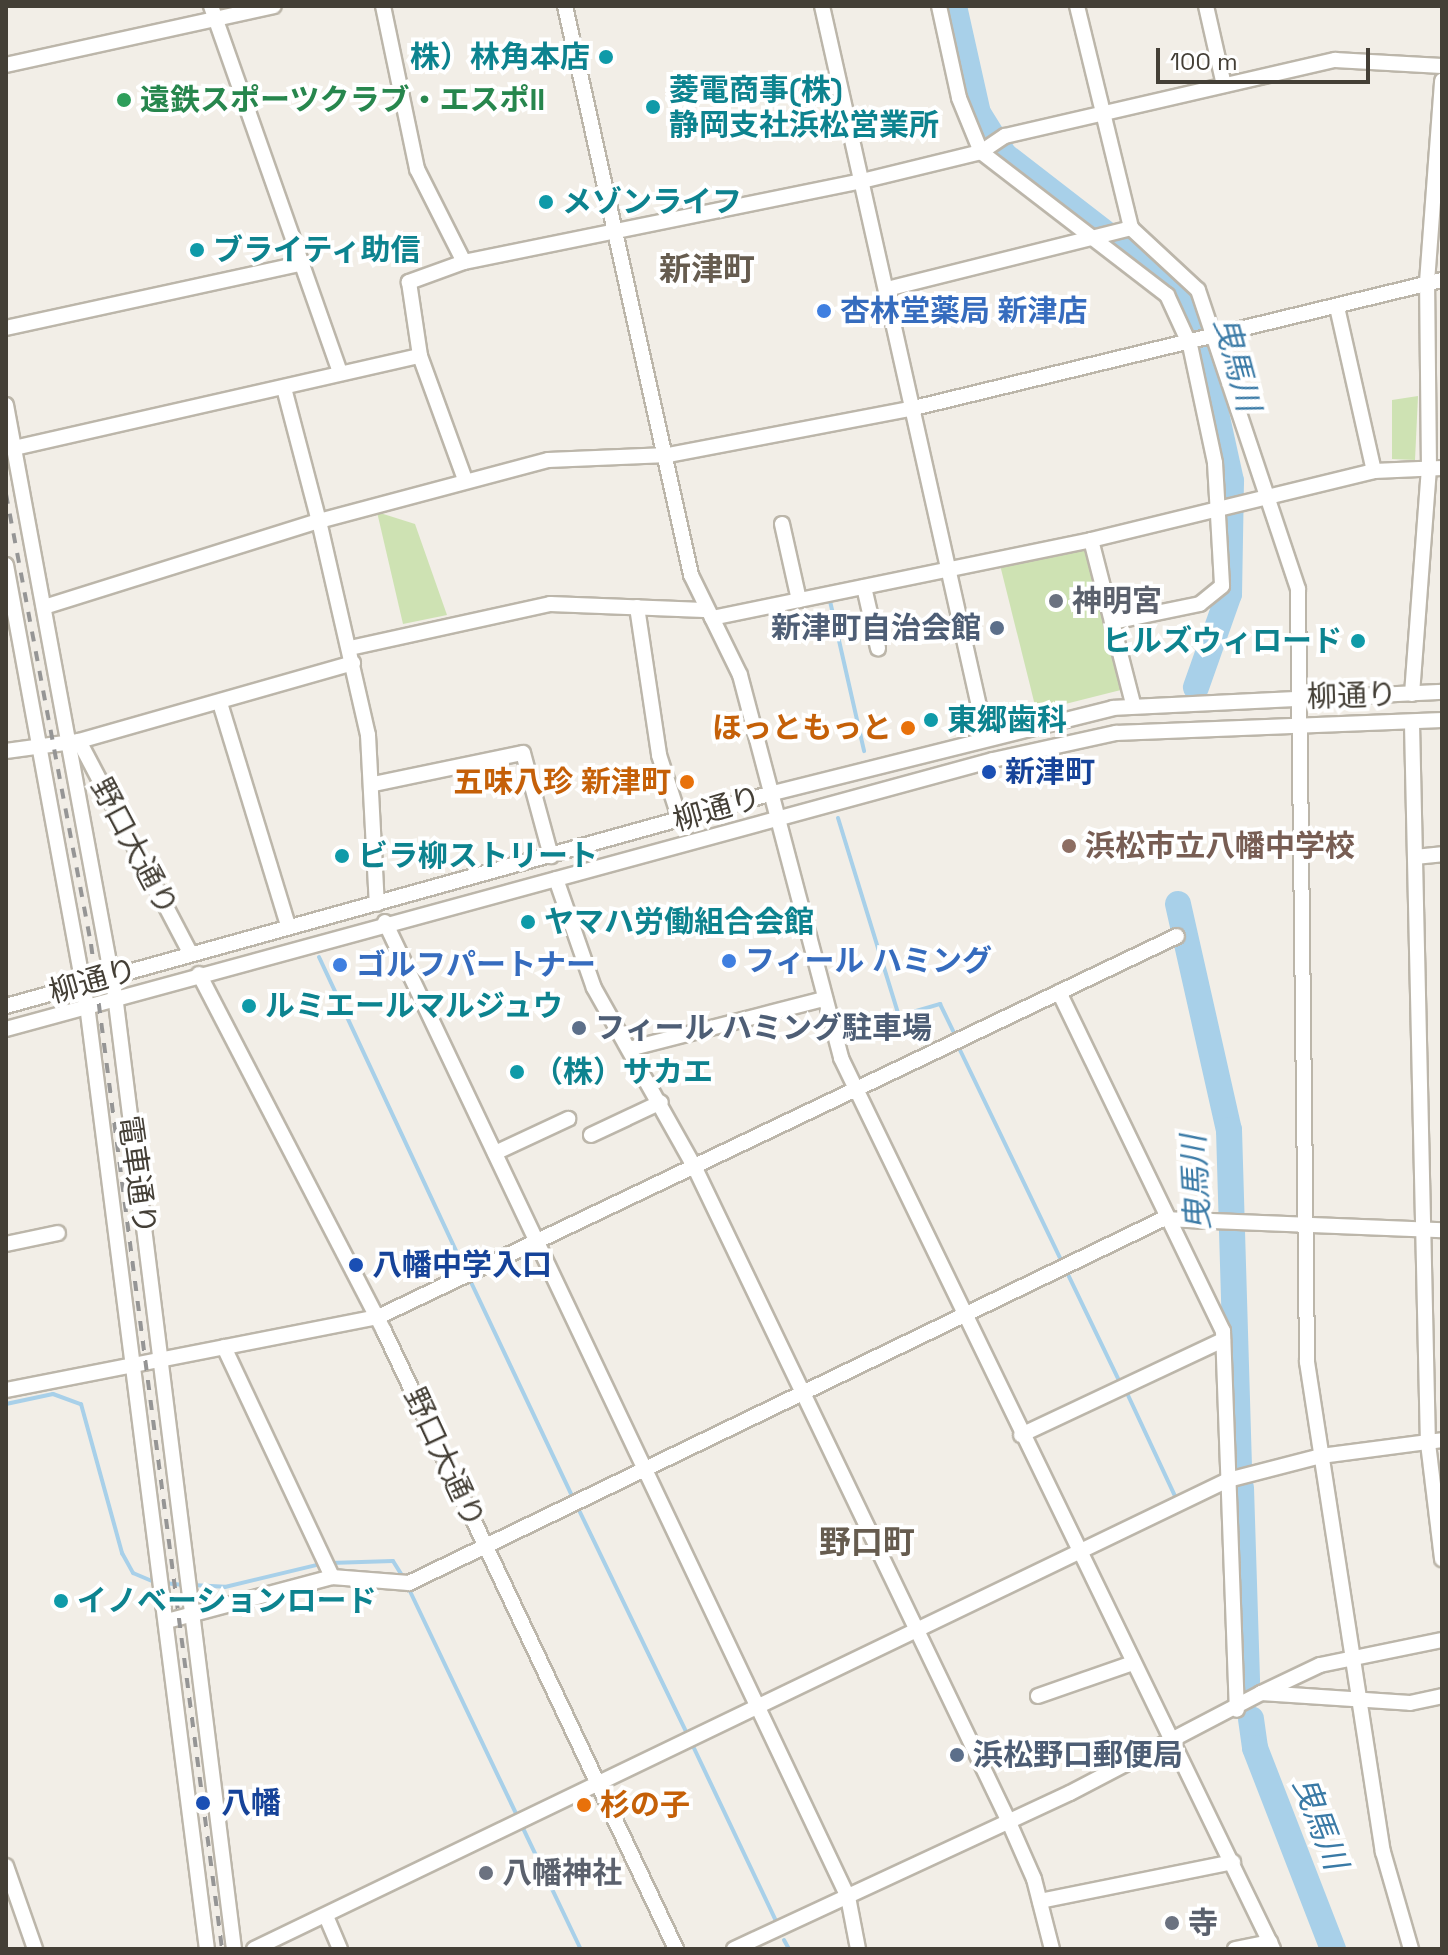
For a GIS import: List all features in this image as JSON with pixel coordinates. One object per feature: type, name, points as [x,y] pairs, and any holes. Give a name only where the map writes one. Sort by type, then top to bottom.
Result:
[{"type":"street","points":[[7,61],[213,13],[274,6]]},
{"type":"street","points":[[383,6],[417,169],[464,262]]},
{"type":"street","points":[[565,6],[668,455],[708,614],[740,675],[780,818],[824,999],[856,1089],[1130,1664],[1233,1862],[1272,1946],[1235,1949]]},
{"type":"street","points":[[822,6],[986,737]]},
{"type":"street","points":[[939,6],[959,98],[984,149],[1167,295],[1192,344],[1219,508],[1216,597],[1112,622]]},
{"type":"street","points":[[1077,6],[1126,229],[1198,290],[1263,498],[1298,589],[1307,1362],[1364,1700],[1383,1852],[1411,1949]]},
{"type":"street","points":[[1206,6],[1224,85]]},
{"type":"street","points":[[213,13],[278,214],[303,263],[340,373]]},
{"type":"street","points":[[464,477],[420,356],[409,282],[464,262],[617,235],[862,181],[984,149],[1005,136],[1335,60],[1442,66]]},
{"type":"street","points":[[1412,694],[1435,468],[1434,281],[1442,81]]},
{"type":"street","points":[[887,289],[1126,229]]},
{"type":"street","points":[[6,328],[303,263]]},
{"type":"street","points":[[44,607],[464,477],[548,460],[668,455],[914,408],[1192,344],[1434,281]]},
{"type":"street","points":[[1337,307],[1374,471]]},
{"type":"street","points":[[14,448],[420,356]]},
{"type":"street","points":[[284,388],[353,663],[374,784],[377,904]]},
{"type":"street","name":"電車通り","points":[[6,405],[44,607],[74,740],[115,995],[234,1949]]},
{"type":"street","points":[[350,648],[550,604],[637,607],[708,614],[799,600],[1091,540],[1374,471],[1435,468]]},
{"type":"street","points":[[782,524],[799,600]]},
{"type":"street","points":[[1091,540],[1133,704]]},
{"type":"street","name":"電車通り","points":[[6,565],[9,600],[87,1005],[207,1949]]},
{"type":"street","points":[[864,587],[878,648]]},
{"type":"street","points":[[637,607],[659,755],[680,820]]},
{"type":"street","points":[[6,751],[74,740],[220,703],[353,663]]},
{"type":"street","name":"柳通り","points":[[7,1002],[84,985],[190,952],[377,904],[773,793],[986,737],[1133,704],[1442,692]]},
{"type":"street","points":[[220,703],[288,925]]},
{"type":"street","name":"柳通り","points":[[6,1029],[115,995],[385,922],[1116,733],[1298,724],[1412,724],[1442,720]]},
{"type":"street","points":[[1412,724],[1424,1231],[1442,1559]]},
{"type":"street","name":"野口大通り","points":[[74,740],[190,952]]},
{"type":"street","points":[[374,784],[523,753],[551,856]]},
{"type":"street","points":[[1415,857],[1442,854]]},
{"type":"street","points":[[556,879],[594,988],[661,1102],[694,1166],[1008,1820],[1040,1901],[1052,1949]]},
{"type":"street","points":[[385,922],[848,1897],[858,1949]]},
{"type":"street","points":[[6,1390],[378,1317],[1177,936]]},
{"type":"street","name":"野口大通り","points":[[199,974],[378,1317],[676,1949]]},
{"type":"street","points":[[1059,992],[1223,1340],[1237,1710]]},
{"type":"street","points":[[629,1049],[824,999]]},
{"type":"street","points":[[591,1135],[661,1102]]},
{"type":"street","points":[[495,1153],[568,1119]]},
{"type":"street","points":[[167,1621],[332,1577],[409,1583],[1064,1266],[1169,1221],[1303,1221],[1442,1230]]},
{"type":"street","points":[[6,1244],[58,1233]]},
{"type":"street","points":[[1021,1435],[1223,1340]]},
{"type":"street","points":[[224,1347],[332,1577]]},
{"type":"street","points":[[254,1949],[596,1780],[1228,1480],[1321,1456],[1435,1442]]},
{"type":"street","points":[[734,1949],[1170,1744],[1237,1710],[1289,1675],[1442,1640]]},
{"type":"street","points":[[1038,1696],[1130,1664]]},
{"type":"street","points":[[1261,1693],[1364,1700],[1442,1696]]},
{"type":"street","points":[[1040,1901],[1233,1862]]},
{"type":"street","points":[[6,1866],[35,1949]]},
{"type":"street","points":[[326,1916],[340,1949]]},
{"type":"green space","points":[[1418,396],[1415,460],[1392,459],[1392,400]]},
{"type":"green space","points":[[377,512],[415,524],[447,615],[403,624]]},
{"type":"green space","points":[[1087,546],[1123,690],[1036,711],[1001,568]]},
{"type":"waterway","name":"曳馬川","points":[[954,6],[978,113],[1004,155],[1176,288],[1198,331],[1231,481],[1229,594],[1196,687]]},
{"type":"waterway","points":[[830,601],[864,751]]},
{"type":"waterway","points":[[838,818],[899,1016],[940,1004],[954,1033]]},
{"type":"waterway","name":"曳馬川","points":[[1178,904],[1229,1130],[1239,1464]]},
{"type":"waterway","points":[[319,957],[465,1270]]},
{"type":"waterway","points":[[959,1048],[1120,1382]]},
{"type":"waterway","points":[[469,1278],[573,1498]]},
{"type":"waterway","points":[[1126,1391],[1175,1496]]},
{"type":"waterway","points":[[6,1404],[53,1394],[81,1404],[122,1553],[133,1573],[156,1583]]},
{"type":"waterway","name":"曳馬川","points":[[1241,1488],[1247,1681]]},
{"type":"waterway","points":[[577,1506],[688,1736]]},
{"type":"waterway","points":[[330,1563],[393,1561],[403,1577]]},
{"type":"waterway","points":[[192,1585],[225,1587],[321,1564]]},
{"type":"waterway","points":[[164,1583],[184,1585]]},
{"type":"waterway","points":[[407,1585],[581,1949]]},
{"type":"waterway","name":"曳馬川","points":[[1251,1719],[1255,1748],[1333,1949]]},
{"type":"waterway","points":[[692,1744],[776,1921]]},
{"type":"waterway","points":[[784,1940],[789,1949]]},
{"type":"railway","points":[[6,494],[91,944],[222,1949]]},
{"type":"place","name":"株）林角本店","points":[[606,57]]},
{"type":"place","name":"遠鉄スポーツクラブ・エスポII","points":[[124,100]]},
{"type":"place","name":"菱電商事(株) 静岡支社浜松営業所","points":[[653,107]]},
{"type":"place","name":"メゾンライフ","points":[[546,202]]},
{"type":"place","name":"ブライティ助信","points":[[197,250]]},
{"type":"place","name":"杏林堂薬局 新津店","points":[[824,311]]},
{"type":"place","name":"神明宮","points":[[1056,601]]},
{"type":"place","name":"新津町自治会館","points":[[997,628]]},
{"type":"place","name":"ヒルズウィロード","points":[[1358,641]]},
{"type":"place","name":"東郷歯科","points":[[931,720]]},
{"type":"place","name":"ほっともっと","points":[[908,728]]},
{"type":"place","name":"新津町","points":[[989,772]]},
{"type":"place","name":"五味八珍 新津町","points":[[687,782]]},
{"type":"place","name":"浜松市立八幡中学校","points":[[1069,846]]},
{"type":"place","name":"ビラ柳ストリート","points":[[342,856]]},
{"type":"place","name":"ヤマハ労働組合会館","points":[[528,922]]},
{"type":"place","name":"フィール ハミング","points":[[729,961]]},
{"type":"place","name":"ゴルフパートナー","points":[[340,965]]},
{"type":"place","name":"ルミエールマルジュウ","points":[[249,1006]]},
{"type":"place","name":"フィール ハミング駐車場","points":[[579,1028]]},
{"type":"place","name":"（株）サカエ","points":[[517,1072]]},
{"type":"place","name":"八幡中学入口","points":[[356,1265]]},
{"type":"place","name":"イノベーションロード","points":[[61,1601]]},
{"type":"place","name":"浜松野口郵便局","points":[[957,1755]]},
{"type":"place","name":"八幡","points":[[203,1803]]},
{"type":"place","name":"杉の子","points":[[584,1805]]},
{"type":"place","name":"八幡神社","points":[[486,1873]]},
{"type":"place","name":"寺","points":[[1172,1923]]},
{"type":"district","name":"新津町","points":[[707,269]]},
{"type":"district","name":"野口町","points":[[867,1542]]}]
